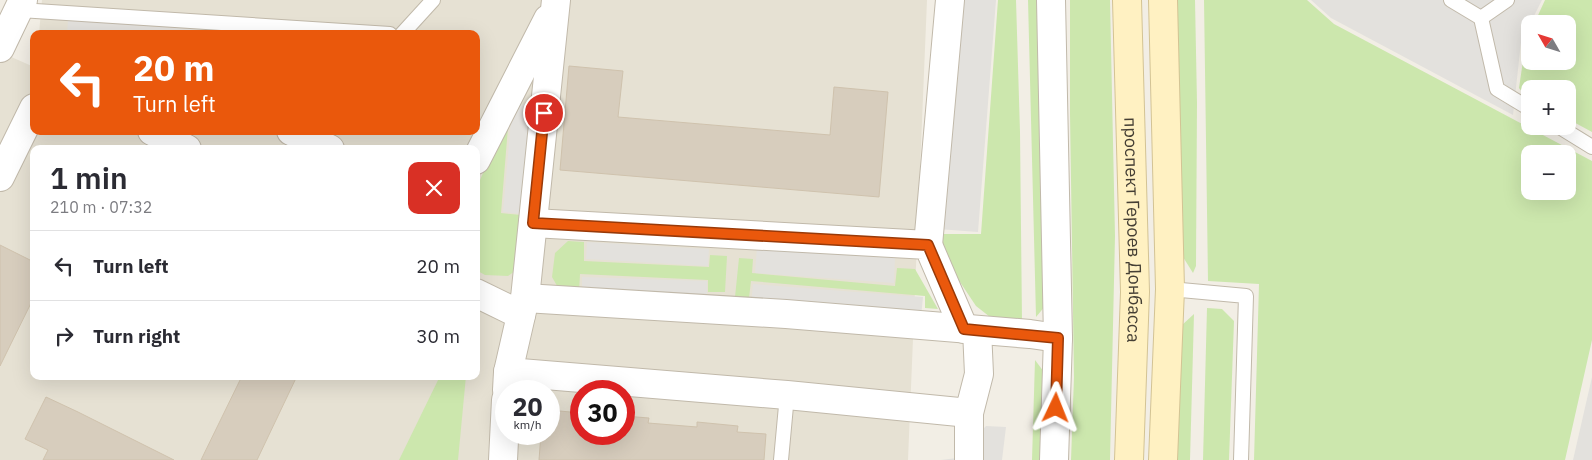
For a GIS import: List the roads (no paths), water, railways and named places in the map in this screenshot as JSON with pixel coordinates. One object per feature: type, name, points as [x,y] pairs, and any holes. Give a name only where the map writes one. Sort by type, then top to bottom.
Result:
[{"type":"street","points":[[950,0],[928,245],[970,329],[979,374],[969,413],[968,460]]},
{"type":"street","points":[[1051,0],[1058,338],[1054,460]]},
{"type":"street","name":"проспект Героев Донбасса","points":[[1127,0],[1135,292],[1129,460]]},
{"type":"street","name":"проспект Героев Донбасса","points":[[1162,0],[1170,289],[1164,460]]},
{"type":"street","points":[[480,152],[556,2]]},
{"type":"street","points":[[507,380],[523,307],[556,2]]},
{"type":"street","points":[[0,48],[21,5]]},
{"type":"street","points":[[0,177],[30,116]]},
{"type":"street","points":[[160,135],[180,145]]},
{"type":"street","points":[[300,135],[321,145]]},
{"type":"street","points":[[533,223],[928,245]]},
{"type":"street","points":[[480,294],[523,307],[786,314],[1058,338]]},
{"type":"street","points":[[560,384],[787,395],[969,413]]},
{"type":"street","points":[[503,460],[504,445]]},
{"type":"lane","points":[[406,30],[433,0]]},
{"type":"lane","points":[[1451,0],[1481,18],[1497,89],[1521,104]]},
{"type":"lane","points":[[1481,18],[1507,0]]},
{"type":"lane","points":[[21,5],[339,30]]},
{"type":"lane","points":[[1573,135],[1592,147]]},
{"type":"lane","points":[[1170,289],[1246,296],[1242,460]]},
{"type":"lane","points":[[781,460],[787,395]]}]
